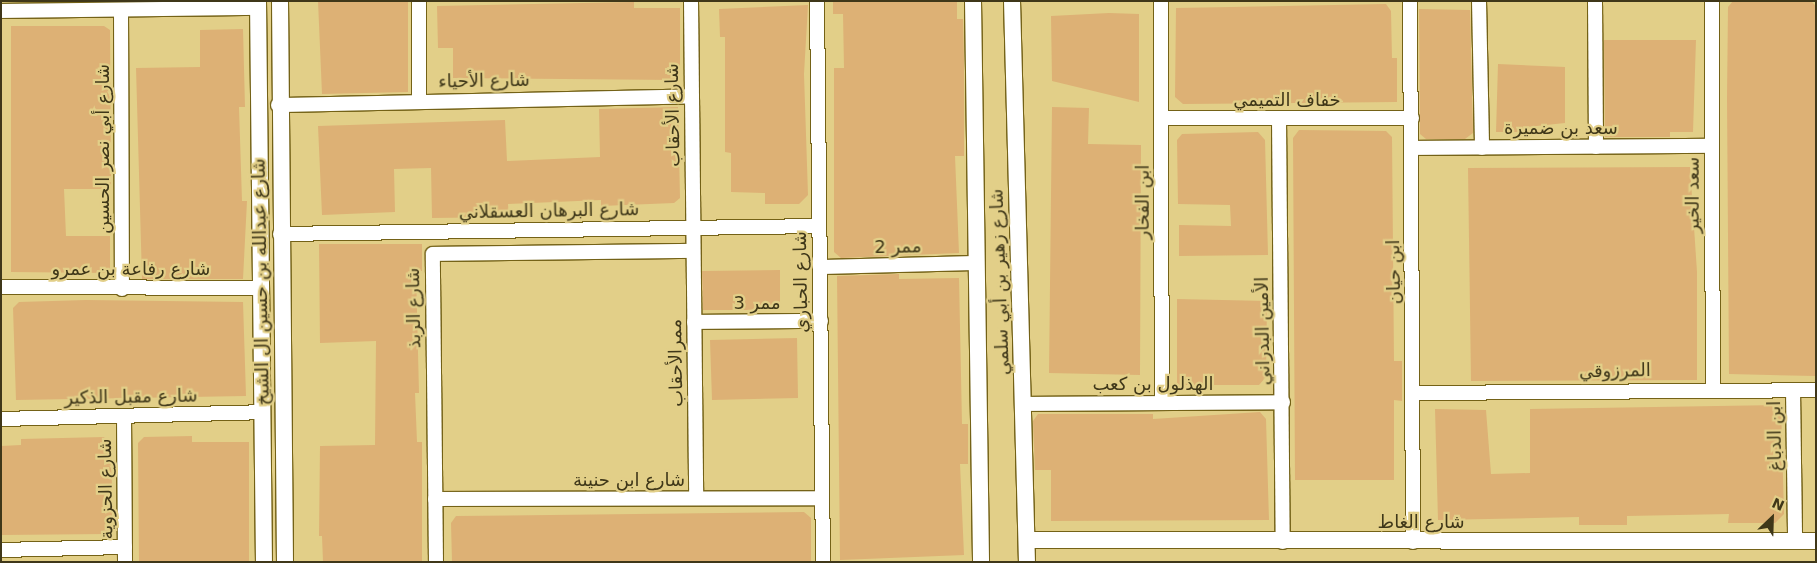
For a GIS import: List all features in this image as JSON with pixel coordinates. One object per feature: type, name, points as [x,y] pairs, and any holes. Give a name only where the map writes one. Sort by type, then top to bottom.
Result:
[{"type":"street","name":"شارع عبدالله بن حسين ال الشيخ","points":[[280,1],[278,105],[285,562]]},
{"type":"street","points":[[419,1],[419,101]]},
{"type":"street","name":"شارع الأحقاب","points":[[691,1],[690,96],[693,228]]},
{"type":"street","name":"شارع الحباري","points":[[817,1],[823,562]]},
{"type":"street","name":"شارع زهير بن أبي سلمي","points":[[973,1],[981,562]]},
{"type":"street","name":"شارع زهير بن أبي سلمي","points":[[1012,1],[1027,562]]},
{"type":"street","name":"ابن الفخار","points":[[1162,1],[1162,403]]},
{"type":"street","name":"ابن حيان","points":[[1410,1],[1414,542]]},
{"type":"street","points":[[1479,1],[1482,148]]},
{"type":"street","points":[[1595,1],[1596,147]]},
{"type":"street","name":"سعد الخير","points":[[1712,1],[1713,389]]},
{"type":"street","name":"شارع عبدالله بن حسين ال الشيخ","points":[[258,4],[264,562]]},
{"type":"street","points":[[1,11],[121,10],[258,4]]},
{"type":"street","name":"شارع أبي نصر الحسين","points":[[121,10],[122,289]]},
{"type":"street","name":"شارع الأحياء","points":[[278,105],[690,96]]},
{"type":"street","name":"خفاف التميمي","points":[[1161,118],[1412,118]]},
{"type":"street","name":"الأمين البدراني","points":[[1279,119],[1283,542]]},
{"type":"street","name":"سعد بن ضميرة","points":[[1412,148],[1711,146]]},
{"type":"street","name":"شارع البرهان العسقلاني","points":[[280,234],[819,226]]},
{"type":"street","name":"ممرالأحقاب","points":[[693,228],[696,498]]},
{"type":"street","name":"شارع الربذ","points":[[436,562],[433,254],[693,251]]},
{"type":"street","name":"ممر 2","points":[[820,267],[976,264]]},
{"type":"street","name":"شارع رفاعة بن عمرو","points":[[1,287],[122,289],[260,288]]},
{"type":"street","name":"ممر 3","points":[[694,322],[820,321]]},
{"type":"street","name":"المرزوقي","points":[[1414,393],[1713,389],[1816,390]]},
{"type":"street","name":"ابن الدباغ","points":[[1793,390],[1795,540]]},
{"type":"street","name":"الهذلول بن كعب","points":[[1024,404],[1283,402]]},
{"type":"street","name":"شارع مقبل الذكير","points":[[1,419],[262,412]]},
{"type":"street","name":"شارع الحزوية","points":[[124,416],[125,562]]},
{"type":"street","name":"شارع ابن حنينة","points":[[435,499],[822,498]]},
{"type":"street","name":"شارع الغاط","points":[[1027,540],[1414,542],[1816,540]]},
{"type":"street","points":[[1,550],[125,547]]},
{"type":"building","points":[[318,1],[408,1],[408,92],[322,94]]},
{"type":"building","points":[[833,1],[957,1],[957,19],[963,19],[964,60],[964,156],[955,156],[959,253],[841,258],[834,252],[834,68],[844,68],[843,14],[833,14]]},
{"type":"building","points":[[1733,1],[1811,1],[1816,6],[1816,376],[1729,374],[1727,98],[1728,7]]},
{"type":"building","points":[[634,2],[634,8],[680,8],[680,75],[674,80],[453,78],[453,48],[438,48],[437,6]]},
{"type":"building","points":[[1386,4],[1391,11],[1392,58],[1397,58],[1397,102],[1183,104],[1175,97],[1176,8]]},
{"type":"building","points":[[808,5],[804,74],[808,195],[799,204],[765,204],[765,193],[731,192],[731,153],[725,152],[725,37],[720,37],[719,9]]},
{"type":"building","points":[[1419,9],[1470,10],[1473,133],[1465,139],[1426,139],[1420,134]]},
{"type":"building","points":[[1109,13],[1139,14],[1139,102],[1052,81],[1051,16]]},
{"type":"building","points":[[11,26],[104,26],[110,30],[111,189],[64,189],[66,236],[110,236],[110,273],[11,272]]},
{"type":"building","points":[[243,29],[245,107],[239,107],[242,201],[247,201],[243,279],[142,279],[136,68],[200,67],[200,30]]},
{"type":"building","points":[[1604,40],[1696,40],[1693,132],[1670,132],[1670,137],[1605,137]]},
{"type":"building","points":[[1498,64],[1565,67],[1565,123],[1527,127],[1527,132],[1496,132]]},
{"type":"building","points":[[678,107],[680,198],[674,203],[601,206],[601,200],[508,204],[509,217],[432,218],[431,168],[394,169],[395,212],[322,215],[318,126],[505,120],[507,161],[600,157],[599,109]]},
{"type":"building","points":[[1052,107],[1089,108],[1088,144],[1141,145],[1140,375],[1049,373]]},
{"type":"building","points":[[1299,130],[1386,131],[1392,137],[1394,361],[1402,361],[1402,401],[1394,400],[1394,480],[1295,480],[1293,138]]},
{"type":"building","points":[[1258,132],[1265,140],[1268,255],[1179,256],[1179,225],[1231,226],[1230,205],[1178,204],[1177,140],[1182,134]]},
{"type":"building","points":[[1690,167],[1697,272],[1697,380],[1471,381],[1468,168]]},
{"type":"building","points":[[319,244],[422,244],[422,271],[416,271],[419,393],[415,393],[417,442],[422,442],[422,562],[323,562],[322,536],[319,536],[320,446],[375,445],[376,341],[320,343]]},
{"type":"building","points":[[780,270],[780,310],[703,310],[702,271]]},
{"type":"building","points":[[899,274],[899,279],[959,278],[962,424],[968,424],[968,464],[960,464],[964,555],[840,560],[837,276]]},
{"type":"building","points":[[1177,299],[1267,301],[1266,377],[1259,385],[1177,385]]},
{"type":"building","points":[[86,300],[243,302],[246,396],[16,400],[13,308],[19,302]]},
{"type":"building","points":[[797,338],[798,398],[712,400],[710,340]]},
{"type":"building","points":[[1781,405],[1784,514],[1775,523],[1728,523],[1729,514],[1627,516],[1627,525],[1579,525],[1579,517],[1438,520],[1435,409],[1486,410],[1491,474],[1530,473],[1530,409]]},
{"type":"building","points":[[1260,412],[1266,419],[1269,520],[1051,521],[1051,470],[1035,470],[1033,421],[1038,414],[1153,414],[1153,419]]},
{"type":"building","points":[[192,436],[192,442],[249,442],[249,562],[139,562],[138,443],[144,437]]},
{"type":"building","points":[[104,437],[110,445],[112,485],[112,529],[107,534],[1,535],[1,446],[21,445],[21,439]]},
{"type":"building","points":[[804,512],[811,518],[811,562],[452,562],[451,523],[456,516]]}]
